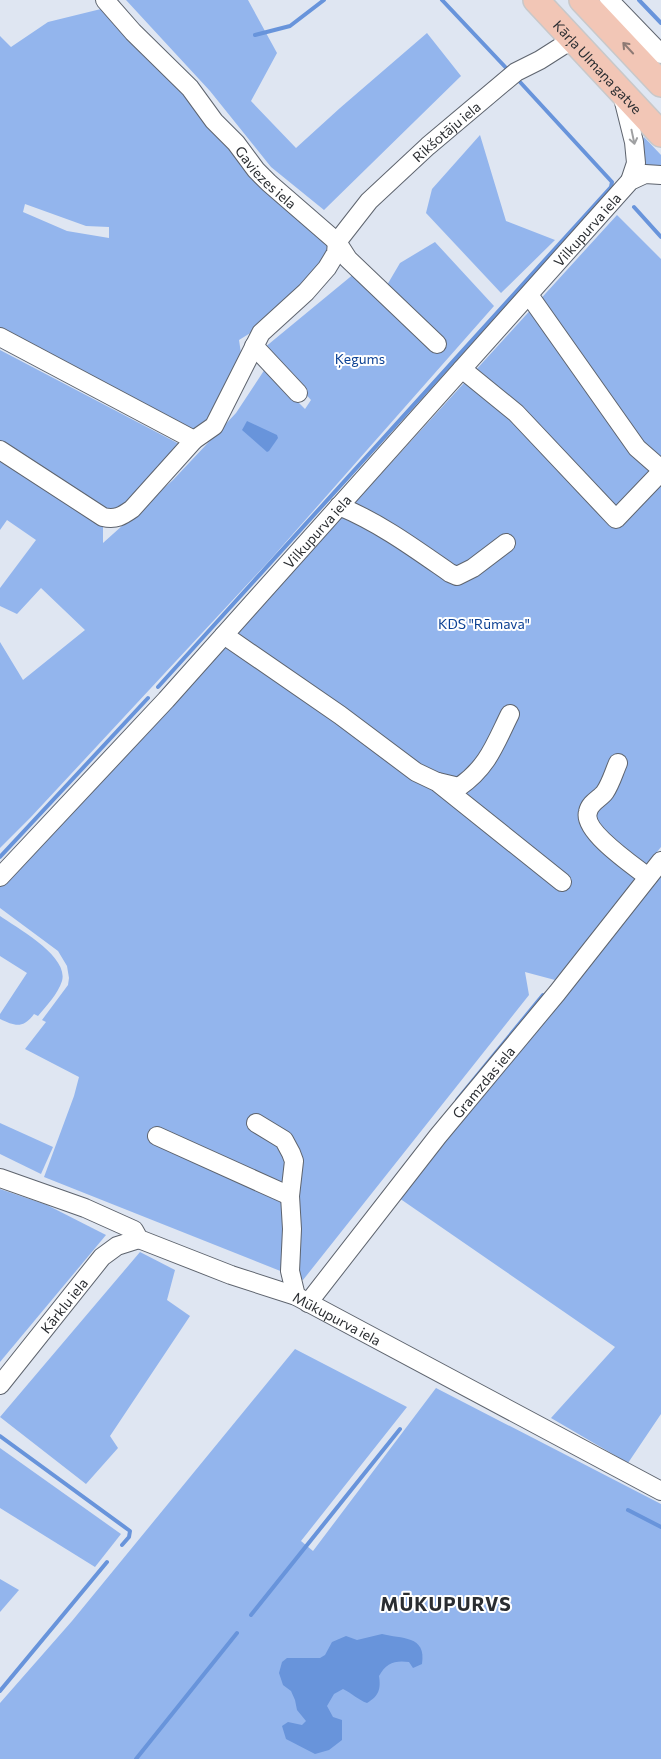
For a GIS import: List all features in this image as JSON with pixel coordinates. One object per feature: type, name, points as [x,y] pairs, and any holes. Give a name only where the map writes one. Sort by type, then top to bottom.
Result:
[{"type":"highway","name":"Kārļa Ulmaņa gatve","points":[[536,0],[661,134]]},
{"type":"highway","points":[[582,0],[661,84]]},
{"type":"street","name":"Gaviezes iela","points":[[105,0],[133,32],[190,88],[214,121],[269,183],[337,242],[348,259],[437,344]]},
{"type":"street","points":[[609,0],[622,8],[661,54]]},
{"type":"street","name":"Rikšotāju iela","points":[[0,450],[104,517],[114,519],[132,509],[194,440],[214,426],[261,333],[306,292],[327,268],[336,253],[337,242],[369,201],[428,146],[516,72],[540,60],[573,39]]},
{"type":"street","points":[[622,93],[634,142],[636,163],[630,181]]},
{"type":"street","points":[[630,181],[645,174],[661,175]]},
{"type":"street","name":"Vilkupurva iela","points":[[0,877],[224,635],[630,181]]},
{"type":"street","points":[[462,369],[516,413],[616,519],[661,471],[637,448],[528,295]]},
{"type":"street","points":[[0,337],[194,440]]},
{"type":"street","points":[[254,346],[298,394]]},
{"type":"street","points":[[339,506],[365,517],[457,576],[473,568],[506,543]]},
{"type":"street","points":[[224,635],[416,772],[437,782],[562,882]]},
{"type":"street","points":[[437,782],[459,786],[467,781],[487,761],[510,714]]},
{"type":"street","points":[[618,763],[605,792],[591,805],[587,813],[588,820],[591,828],[619,855],[648,877]]},
{"type":"street","name":"Gramzdas iela","points":[[302,1300],[557,993],[661,861]]},
{"type":"street","points":[[256,1123],[284,1140],[292,1153],[294,1168],[290,1196],[292,1229],[290,1271],[302,1300]]},
{"type":"street","points":[[157,1136],[290,1196]]},
{"type":"street","name":"Mūkupurva iela","points":[[0,1178],[85,1208],[134,1230],[139,1239],[302,1300],[661,1491]]},
{"type":"street","name":"Kārklu iela","points":[[0,1385],[102,1257],[117,1246],[139,1239]]},
{"type":"green space","points":[[126,0],[248,0],[277,53],[251,101],[296,148],[427,33],[461,76],[324,210],[271,167],[210,91]]},
{"type":"green space","points":[[105,8],[329,247],[313,276],[257,329],[239,340],[242,360],[212,415],[191,432],[0,333],[0,36],[11,47],[48,22]],"holes":[[[25,204],[86,226],[109,227],[109,238],[67,231],[23,212]]]},
{"type":"green space","points":[[480,135],[506,221],[555,240],[501,293],[426,213],[432,189]]},
{"type":"green space","points":[[644,137],[661,155],[661,169],[646,168],[641,164],[642,141]]},
{"type":"green space","name":"KDS \"Rūmava\"","points":[[617,215],[661,259],[661,847],[555,980],[525,972],[529,995],[303,1280],[44,1177],[74,1096],[79,1077],[25,1049],[46,1022],[42,1020],[68,985],[69,978],[67,966],[58,951],[0,908],[0,883],[218,653]]},
{"type":"green space","name":"Ķegums","points":[[435,242],[494,306],[270,560],[0,848],[0,642],[23,680],[85,630],[41,588],[17,614],[0,606],[0,588],[36,540],[7,520],[0,530],[0,459],[103,527],[103,543],[173,480],[236,413],[265,369],[305,409],[311,400],[264,348],[355,273],[380,297],[400,263]]},
{"type":"green space","points":[[0,350],[183,446],[113,515],[0,443]]},
{"type":"green space","points":[[661,871],[661,1414],[628,1463],[551,1418],[615,1347],[399,1198]]},
{"type":"green space","points":[[0,916],[29,935],[50,953],[58,962],[62,972],[60,986],[48,1004],[38,1016],[34,1014],[26,1022],[18,1025],[0,1019],[0,1014],[27,973],[0,956]]},
{"type":"green space","points":[[0,1123],[53,1147],[41,1174],[0,1154]]},
{"type":"green space","points":[[0,1189],[47,1205],[106,1235],[0,1362]]},
{"type":"green space","points":[[140,1252],[175,1270],[167,1300],[190,1316],[110,1436],[118,1448],[86,1484],[0,1417]]},
{"type":"green space","points":[[295,1349],[407,1407],[301,1541],[313,1551],[436,1388],[661,1504],[661,1759],[0,1759],[0,1703],[72,1621]]},
{"type":"green space","points":[[0,1448],[121,1534],[95,1567],[0,1508]]},
{"type":"green space","points":[[0,1579],[19,1590],[0,1612]]},
{"type":"shaded area","points":[[247,421],[277,435],[278,438],[269,451],[267,452],[242,430]]},
{"type":"shaded area","points":[[382,1634],[404,1638],[417,1643],[421,1648],[422,1664],[413,1668],[409,1662],[395,1662],[388,1665],[379,1676],[380,1685],[377,1695],[367,1703],[343,1689],[334,1694],[327,1706],[333,1717],[342,1720],[342,1740],[329,1750],[315,1754],[286,1739],[282,1726],[288,1722],[302,1725],[306,1721],[297,1710],[291,1691],[283,1685],[279,1673],[282,1662],[287,1658],[320,1658],[325,1655],[332,1642],[346,1636],[357,1640]]},
{"type":"waterway","points":[[255,35],[290,26],[324,0]]},
{"type":"waterway","points":[[442,0],[509,71]]},
{"type":"waterway","points":[[639,0],[661,23]]},
{"type":"waterway","points":[[158,687],[611,187],[612,182],[520,82]]},
{"type":"waterway","points":[[634,207],[661,237]]},
{"type":"waterway","points":[[0,857],[148,698]]},
{"type":"waterway","points":[[457,1100],[543,995]]},
{"type":"waterway","points":[[251,1615],[400,1429]]},
{"type":"waterway","points":[[0,1436],[130,1531],[129,1537],[122,1545]]},
{"type":"waterway","points":[[628,1510],[661,1527]]},
{"type":"waterway","points":[[0,1691],[107,1562]]},
{"type":"waterway","points":[[136,1759],[237,1633]]},
{"type":"district","name":"MŪKUPURVS","points":[[446,1603]]}]
